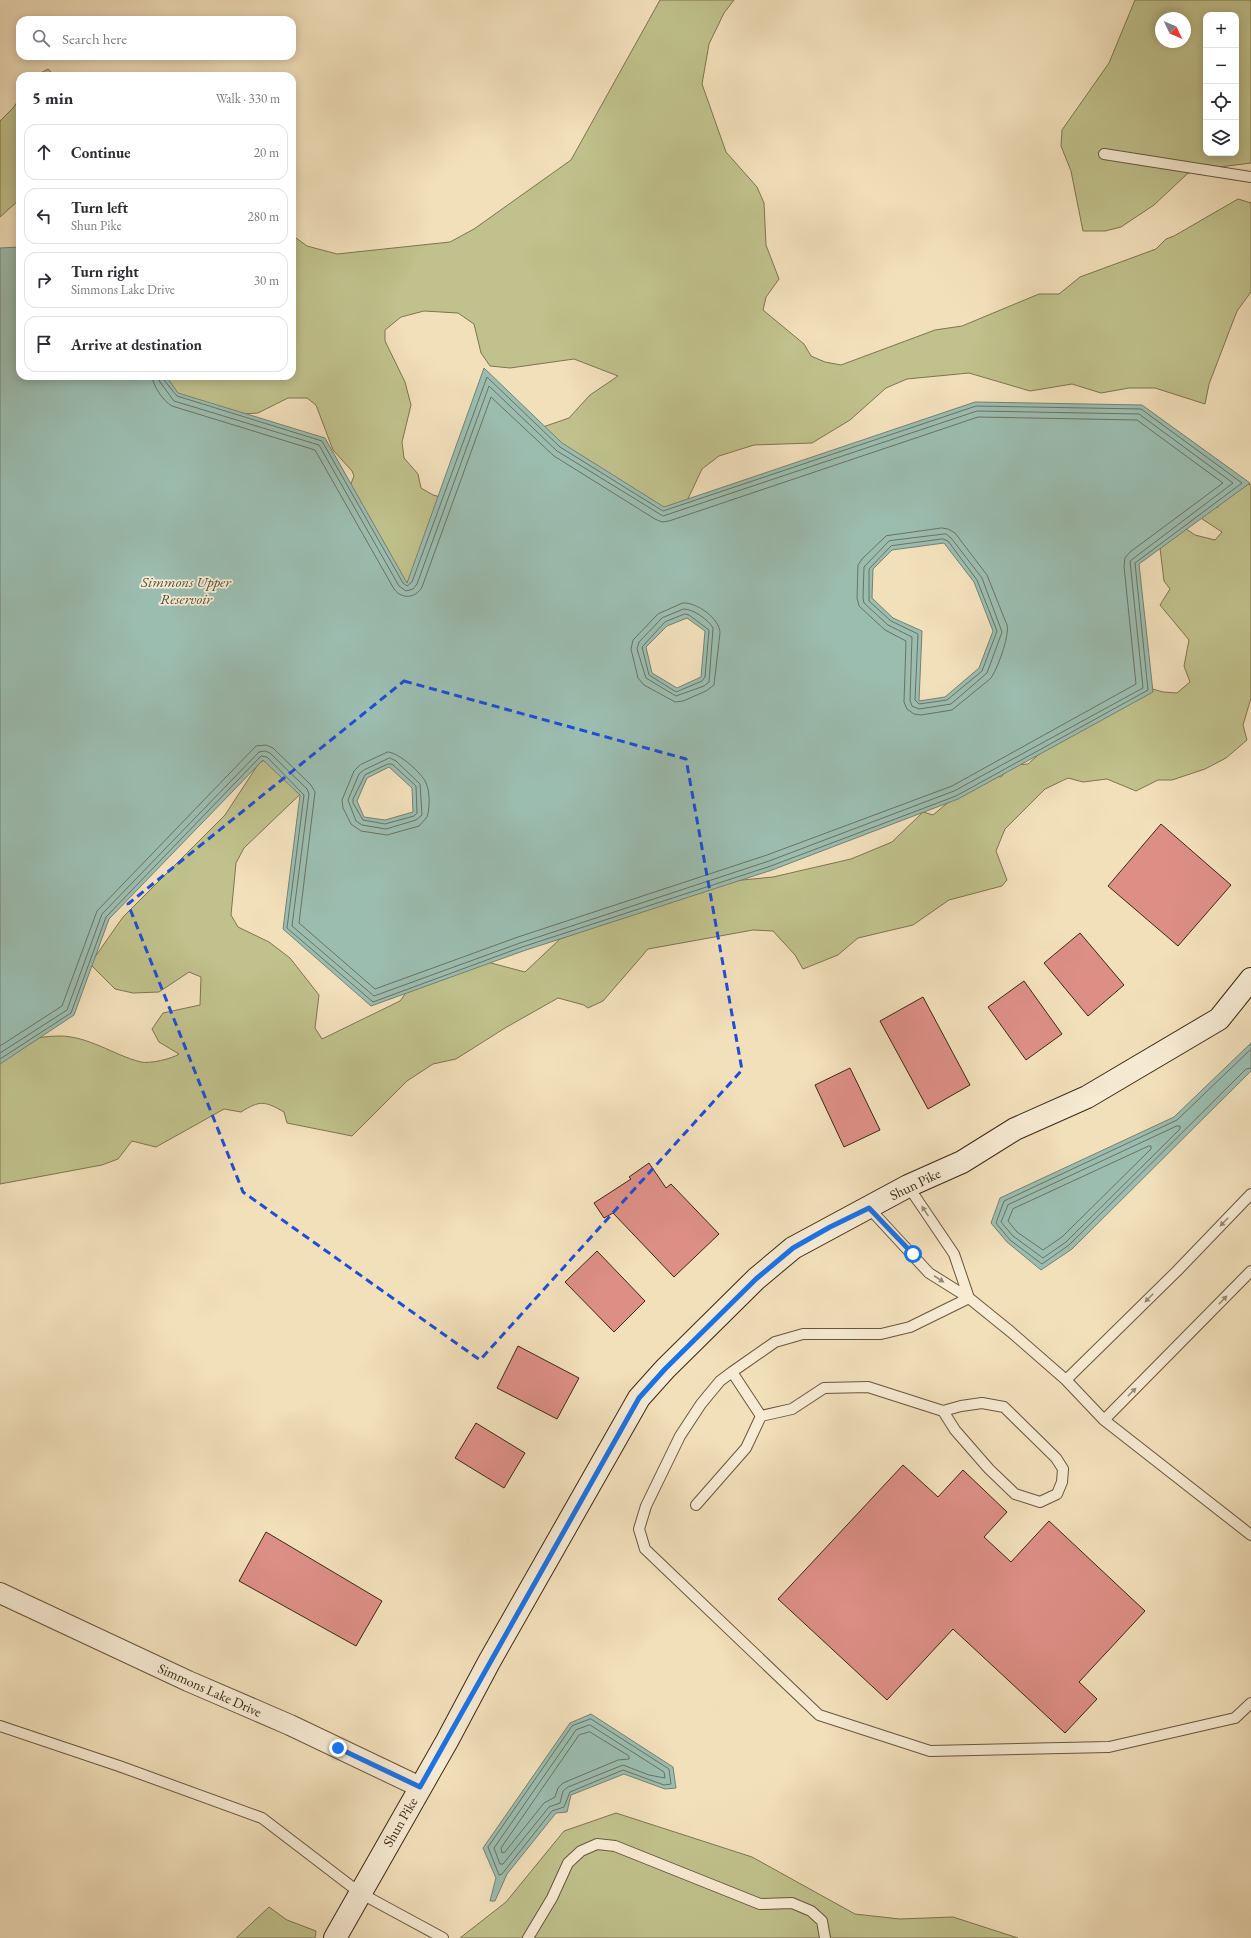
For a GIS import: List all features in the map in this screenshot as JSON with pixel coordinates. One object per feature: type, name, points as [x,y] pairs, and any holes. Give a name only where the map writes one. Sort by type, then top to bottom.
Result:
[{"type":"main road","name":"Shun Pike","points":[[335,1938],[639,1398],[665,1369],[756,1279],[793,1248],[908,1186],[962,1162],[1015,1129],[1088,1097],[1219,1019],[1251,979]]},
{"type":"street","name":"Simmons Lake Drive","points":[[0,1593],[188,1681],[290,1725],[420,1787]]},
{"type":"lane","points":[[1104,154],[1251,177]]},
{"type":"lane","points":[[908,1186],[954,1254],[968,1298]]},
{"type":"lane","points":[[1066,1380],[1251,1194]]},
{"type":"lane","points":[[869,1208],[929,1273],[968,1298],[1011,1332],[1066,1380],[1104,1420],[1251,1535]]},
{"type":"lane","points":[[1104,1420],[1251,1271]]},
{"type":"lane","points":[[968,1298],[910,1327],[881,1334],[803,1334],[775,1342],[720,1381],[701,1404],[680,1436],[646,1506],[638,1529],[645,1549],[820,1715],[930,1751],[1109,1747],[1235,1718],[1251,1703]]},
{"type":"lane","points":[[732,1372],[761,1416]]},
{"type":"lane","points":[[761,1416],[792,1409],[824,1388],[868,1387],[943,1411],[961,1406],[982,1403],[1004,1407],[1056,1458],[1063,1469],[1062,1482],[1057,1494],[1040,1502],[1015,1494],[989,1469],[955,1430],[943,1411]]},
{"type":"lane","points":[[696,1505],[746,1448],[761,1416]]},
{"type":"lane","points":[[0,1726],[120,1766],[262,1818],[360,1893],[443,1938]]},
{"type":"lane","points":[[528,1938],[552,1898],[568,1863],[581,1851],[597,1844],[615,1846],[760,1904],[792,1903],[811,1911],[822,1921],[825,1938]]},
{"type":"highlighted area","points":[[404,681],[686,759],[742,1070],[480,1360],[243,1192],[128,904]]},
{"type":"green space","points":[[660,0],[734,0],[724,13],[709,44],[702,84],[726,152],[757,187],[764,203],[766,245],[779,279],[766,297],[763,310],[804,344],[811,356],[825,362],[841,365],[935,330],[962,326],[1039,294],[1059,294],[1080,277],[1156,249],[1166,239],[1174,236],[1238,199],[1251,203],[1251,292],[1237,311],[1209,384],[1205,404],[1155,388],[1129,388],[1101,393],[1072,384],[1030,391],[969,373],[907,379],[886,388],[850,420],[812,443],[754,445],[719,456],[702,469],[686,503],[658,515],[511,438],[569,418],[590,395],[618,376],[574,359],[510,368],[490,366],[481,353],[474,324],[458,313],[424,311],[401,317],[385,330],[385,341],[405,382],[411,405],[402,442],[404,458],[418,474],[421,488],[433,495],[447,499],[408,582],[381,595],[341,509],[354,476],[352,471],[333,450],[316,405],[307,398],[288,398],[258,413],[136,421],[161,380],[296,380],[296,238],[307,246],[337,254],[450,242],[474,229],[571,160]]},
{"type":"green space","points":[[1135,0],[1251,0],[1251,163],[1196,170],[1187,174],[1154,205],[1121,227],[1105,231],[1083,231],[1071,171],[1061,146],[1062,130],[1109,63]]},
{"type":"green space","points":[[48,69],[51,72],[42,72]]},
{"type":"green space","points":[[16,104],[16,203],[0,217],[0,121]]},
{"type":"green space","points":[[1251,484],[1251,698],[1243,725],[1247,740],[1226,758],[1205,769],[1172,780],[1158,780],[1136,791],[1107,779],[1083,782],[1068,778],[1045,789],[1005,829],[996,851],[1007,880],[1002,886],[949,900],[913,925],[858,938],[838,955],[803,969],[795,955],[773,931],[753,930],[648,949],[603,1001],[588,1008],[584,1005],[558,998],[505,1028],[456,1059],[433,1064],[407,1081],[352,1136],[287,1123],[284,1112],[262,1103],[253,1105],[241,1112],[224,1109],[156,1147],[132,1141],[118,1159],[102,1165],[0,1184],[0,1050],[29,1040],[59,1036],[91,1042],[141,1062],[160,1061],[179,1054],[159,1042],[152,1029],[163,1013],[200,1005],[201,977],[189,972],[159,992],[133,993],[115,989],[90,964],[123,917],[225,815],[259,763],[280,752],[314,781],[244,848],[236,863],[231,915],[238,927],[269,942],[290,958],[319,995],[315,1028],[322,1039],[400,1001],[421,972],[453,953],[525,972],[560,939],[712,883],[773,877],[851,859],[892,842],[923,812],[933,815],[982,774],[1001,777],[1013,765],[1028,764],[1122,680],[1163,692],[1177,693],[1190,682],[1184,666],[1189,640],[1160,605],[1170,589],[1164,581],[1160,548],[1138,496],[1195,535],[1215,540],[1222,532],[1193,513],[1204,500],[1217,508],[1230,488]]},
{"type":"green space","points":[[616,1813],[752,1857],[855,1914],[900,1919],[953,1917],[1018,1938],[460,1938],[506,1902],[564,1831]]},
{"type":"green space","points":[[269,1907],[287,1920],[316,1931],[315,1938],[236,1938]]},
{"type":"water","name":"Simmons Upper Reservoir","points":[[16,247],[16,380],[169,380],[178,393],[325,438],[407,583],[484,368],[562,443],[664,507],[975,402],[1142,405],[1250,483],[1139,564],[1153,692],[958,799],[772,870],[523,951],[371,1006],[283,929],[300,795],[263,760],[109,919],[74,1015],[0,1064],[0,248]],"holes":[[[944,543],[974,582],[993,631],[979,668],[945,697],[919,701],[922,631],[893,618],[872,598],[873,569],[892,550]],[[687,618],[705,631],[701,677],[677,688],[652,673],[646,647],[667,626]],[[389,767],[412,788],[413,812],[385,820],[364,817],[357,801],[367,778]]]},
{"type":"water","points":[[1251,1043],[1251,1071],[1072,1249],[1041,1270],[1007,1242],[991,1223],[1000,1198],[1174,1117]]},
{"type":"water","points":[[591,1714],[673,1767],[676,1788],[665,1789],[624,1774],[571,1795],[567,1812],[556,1813],[507,1874],[495,1901],[490,1901],[496,1878],[483,1848],[570,1723]]},
{"type":"building","points":[[1161,824],[1231,885],[1178,946],[1108,886]]},
{"type":"building","points":[[1080,933],[1124,985],[1088,1016],[1044,963]]},
{"type":"building","points":[[1024,981],[1062,1034],[1026,1060],[988,1007]]},
{"type":"building","points":[[923,997],[970,1085],[928,1109],[880,1021]]},
{"type":"building","points":[[850,1068],[880,1130],[844,1147],[815,1085]]},
{"type":"building","points":[[649,1163],[666,1188],[671,1184],[719,1234],[674,1277],[613,1213],[604,1218],[594,1203],[631,1179],[629,1177]]},
{"type":"building","points":[[597,1251],[645,1301],[614,1332],[565,1282]]},
{"type":"building","points":[[518,1346],[579,1378],[557,1419],[497,1388]]},
{"type":"building","points":[[476,1423],[525,1453],[504,1488],[455,1458]]},
{"type":"building","points":[[903,1465],[938,1497],[963,1470],[1007,1512],[984,1537],[1011,1562],[1049,1521],[1145,1611],[1079,1682],[1097,1699],[1065,1733],[953,1629],[887,1700],[778,1599]]},
{"type":"building","points":[[266,1532],[382,1601],[356,1646],[239,1581]]},
{"type":"route","points":[[338,1748],[420,1787],[639,1398],[665,1369],[756,1279],[793,1248],[830,1227],[869,1208],[913,1254]]}]
